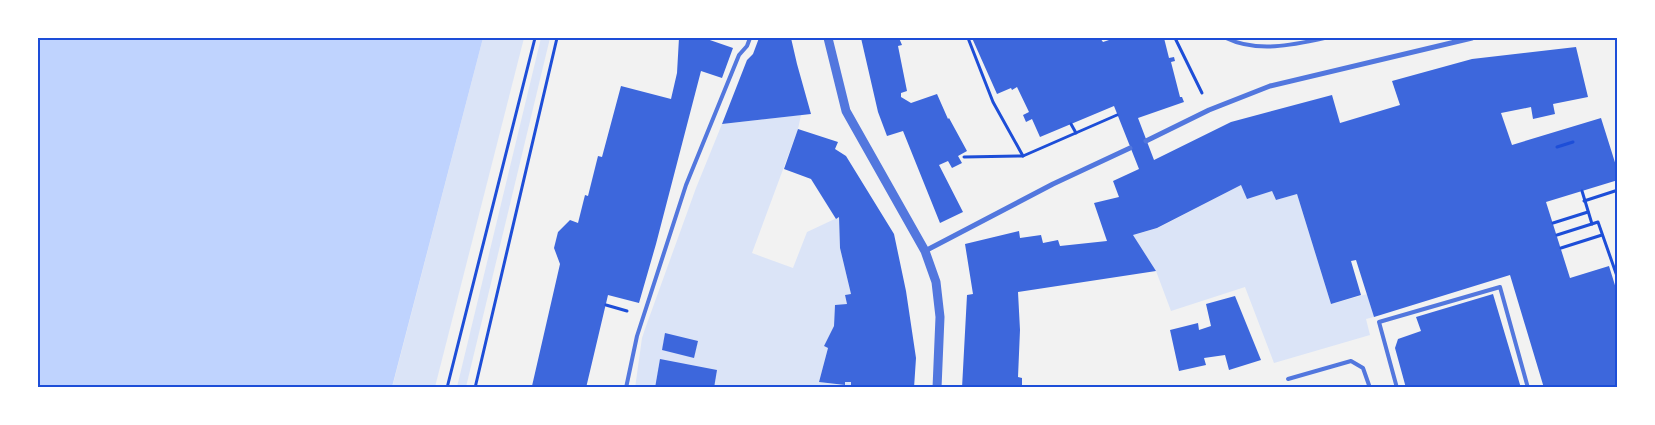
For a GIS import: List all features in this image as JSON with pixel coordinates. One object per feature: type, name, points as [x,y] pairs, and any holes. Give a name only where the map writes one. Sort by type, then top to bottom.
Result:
[{"type":"street","points":[[828,38],[846,111],[925,251],[936,282],[940,317],[937,388]]},
{"type":"street","points":[[1146,141],[1209,110],[1270,86],[1472,38]]},
{"type":"street","points":[[925,251],[1052,184],[1130,148]]},
{"type":"lane","points":[[626,388],[637,336],[686,185],[739,55],[747,46],[750,38]]},
{"type":"lane","points":[[1226,38],[1257,46],[1287,46],[1325,38]]},
{"type":"lane","points":[[1398,388],[1379,322],[1500,286],[1528,388]]},
{"type":"lane","points":[[1288,379],[1351,361],[1363,368],[1370,388]]},
{"type":"path","points":[[447,388],[535,38]]},
{"type":"path","points":[[475,388],[556,38]]},
{"type":"path","points":[[968,38],[993,102],[1023,156]]},
{"type":"path","points":[[1175,38],[1195,77]]},
{"type":"path","points":[[964,157],[1023,156],[1118,115]]},
{"type":"path","points":[[1071,124],[1076,133]]},
{"type":"path","points":[[1557,147],[1573,142]]},
{"type":"path","points":[[1584,201],[1618,190]]},
{"type":"path","points":[[1582,191],[1592,224]]},
{"type":"path","points":[[1553,223],[1588,212]]},
{"type":"path","points":[[1557,235],[1598,222],[1618,279]]},
{"type":"path","points":[[1561,248],[1602,235]]},
{"type":"shaded area","points":[[483,38],[524,38],[435,387],[392,388]]},
{"type":"shaded area","points":[[541,38],[550,38],[466,387],[457,387]]},
{"type":"shaded area","points":[[801,115],[798,129],[752,253],[793,268],[807,232],[839,217],[840,248],[851,294],[845,295],[847,304],[835,306],[834,326],[824,346],[828,348],[819,382],[844,385],[845,382],[851,382],[851,387],[635,388],[642,338],[696,188],[722,124]]},
{"type":"shaded area","points":[[1241,185],[1272,191],[1276,200],[1297,194],[1331,304],[1367,294],[1374,317],[1366,319],[1370,335],[1274,363],[1245,287],[1171,311],[1156,271],[1133,235],[1158,228]]},
{"type":"water","points":[[38,38],[483,38],[392,387],[38,387]]},
{"type":"building","points":[[679,38],[704,38],[733,48],[722,78],[701,71],[639,303],[608,295],[586,388],[532,386],[560,264],[554,248],[558,232],[570,220],[578,223],[585,195],[588,196],[598,156],[602,157],[621,86],[671,99],[677,73]]},
{"type":"building","points":[[759,38],[791,38],[811,114],[722,124],[747,60],[753,54]]},
{"type":"building","points":[[861,38],[899,38],[902,45],[898,46],[907,91],[901,93],[901,97],[911,103],[937,94],[948,119],[967,151],[958,156],[962,163],[952,168],[948,161],[939,165],[963,212],[940,223],[903,131],[887,136],[878,112]]},
{"type":"building","points":[[972,38],[1100,38],[1103,42],[1115,38],[1164,38],[1169,58],[1174,57],[1175,61],[1171,62],[1180,97],[1182,97],[1184,102],[1138,118],[1154,160],[1231,122],[1332,95],[1340,123],[1400,105],[1392,81],[1472,59],[1576,47],[1588,97],[1553,104],[1555,114],[1533,119],[1531,107],[1501,113],[1512,145],[1601,118],[1618,172],[1618,180],[1546,202],[1570,278],[1609,266],[1618,295],[1618,388],[1544,388],[1510,275],[1374,317],[1356,260],[1351,261],[1361,295],[1331,304],[1297,194],[1276,200],[1272,191],[1247,199],[1241,185],[1157,228],[1133,235],[1156,271],[1018,292],[1020,330],[1018,377],[1022,378],[1022,388],[962,388],[967,295],[973,294],[965,244],[1019,231],[1020,238],[1041,235],[1043,243],[1058,240],[1060,246],[1107,241],[1094,203],[1119,197],[1113,181],[1139,169],[1114,106],[1040,137],[1032,119],[1026,122],[1023,115],[1029,112],[1017,87],[997,94]]},
{"type":"building","points":[[798,129],[838,142],[835,149],[846,156],[894,234],[906,291],[916,358],[914,388],[851,388],[851,382],[845,382],[845,385],[819,382],[828,348],[824,346],[834,326],[835,305],[847,304],[845,295],[851,294],[840,248],[839,217],[836,219],[811,179],[784,169]]},
{"type":"building","points":[[1493,294],[1521,388],[1406,388],[1395,348],[1398,339],[1421,331],[1416,317]]},
{"type":"building","points":[[1235,296],[1261,360],[1229,370],[1225,355],[1204,358],[1206,365],[1179,371],[1170,330],[1198,323],[1199,330],[1211,326],[1206,304]]},
{"type":"building","points":[[665,333],[698,341],[694,358],[662,350]]},
{"type":"building","points":[[660,359],[717,370],[714,388],[655,388]]}]
